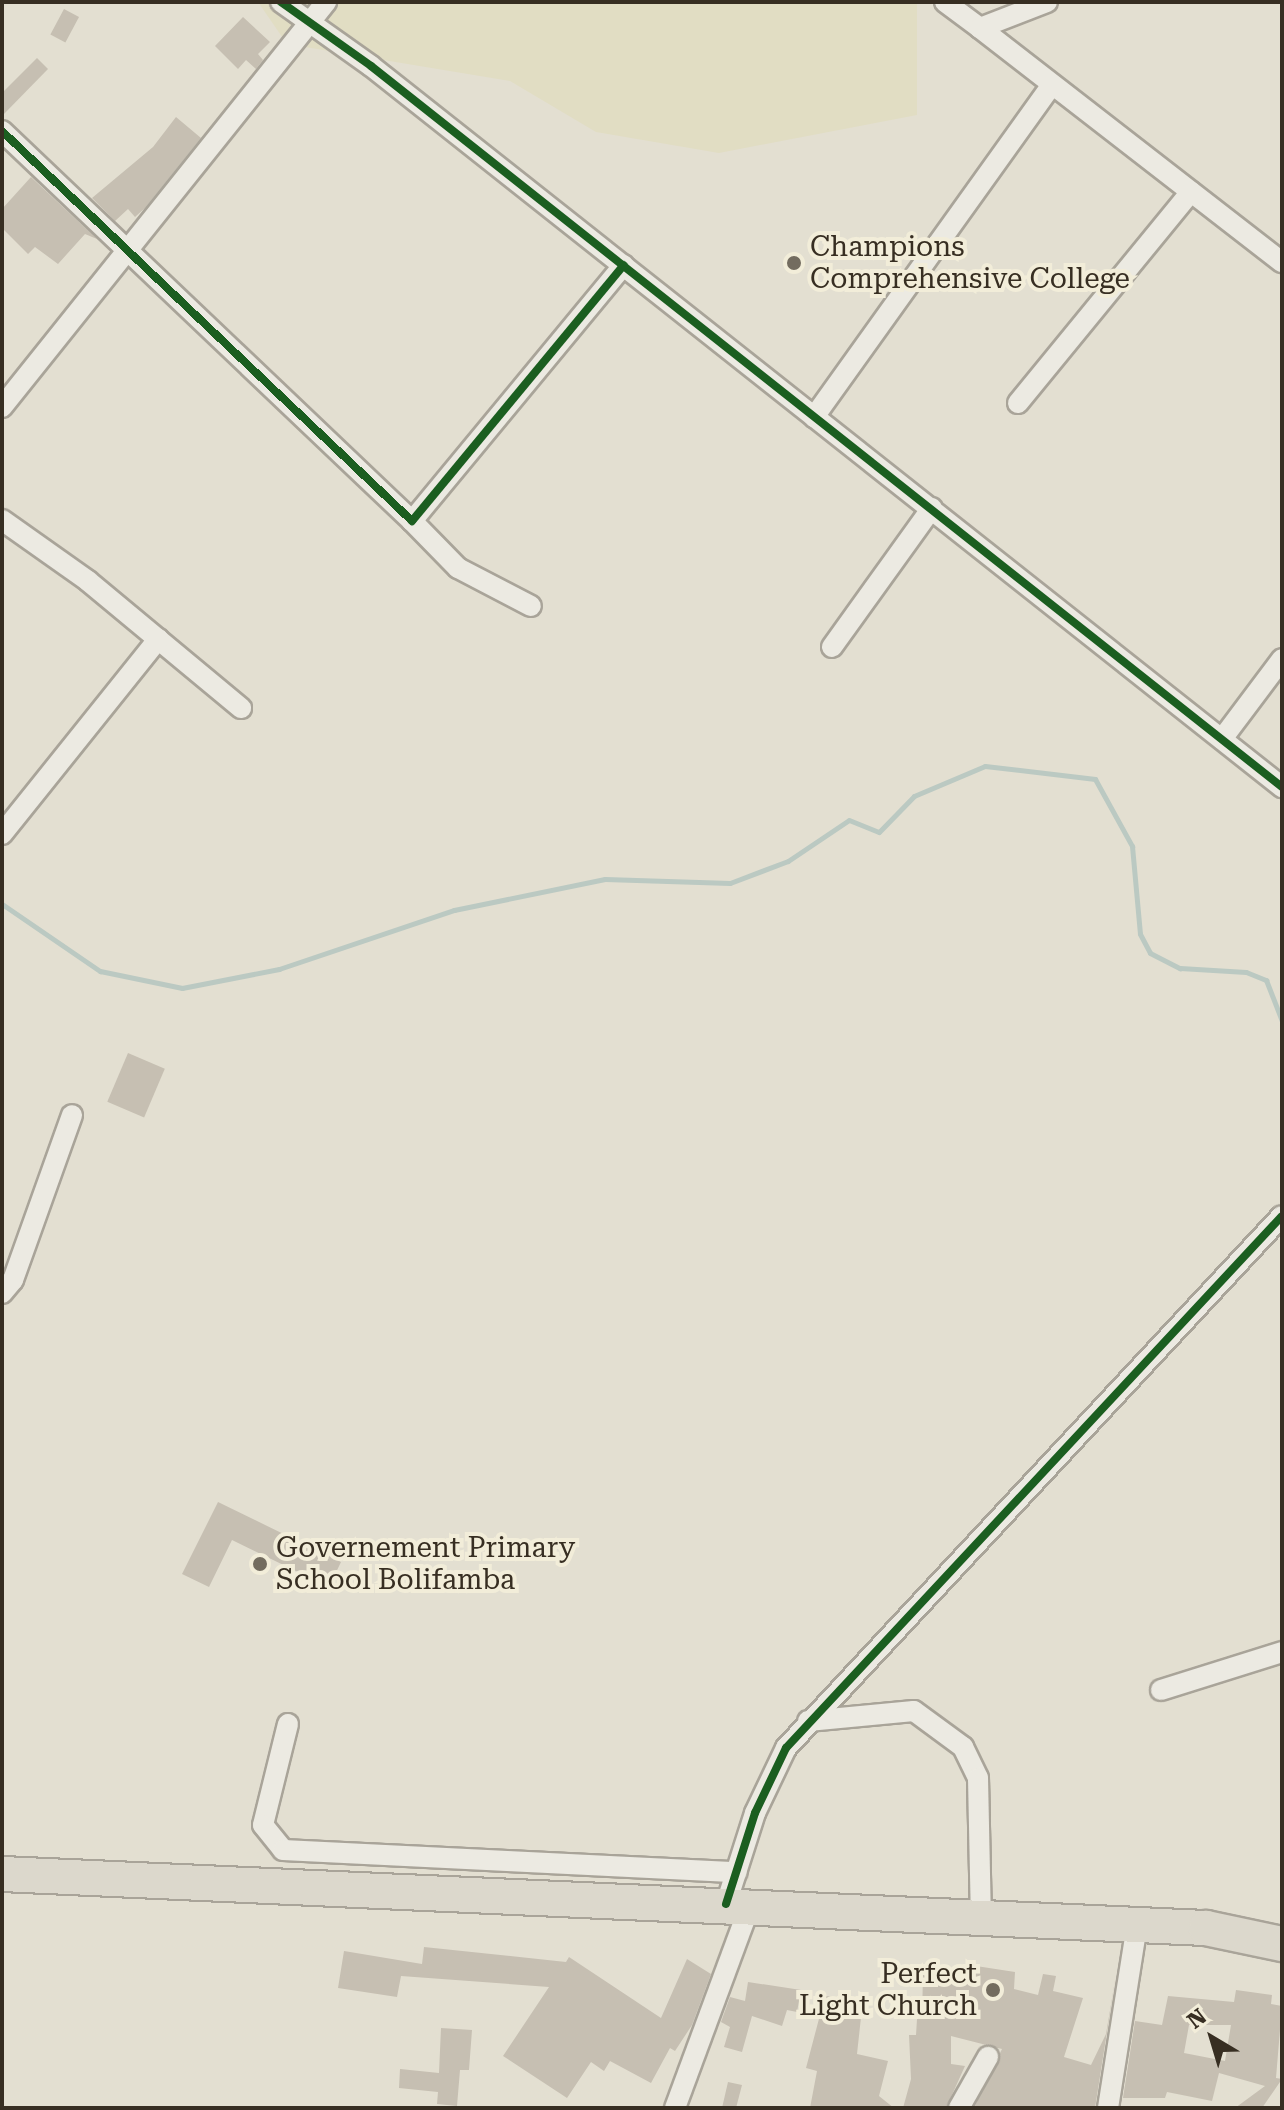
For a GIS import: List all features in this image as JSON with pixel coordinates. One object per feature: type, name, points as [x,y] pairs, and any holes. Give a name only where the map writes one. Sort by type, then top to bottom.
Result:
[{"type":"highway","points":[[2,1874],[737,1894],[981,1920],[1206,1928],[1282,1944]]},
{"type":"street","points":[[281,2],[371,66],[1282,787]]},
{"type":"street","points":[[2,407],[129,254],[326,2]]},
{"type":"street","points":[[945,2],[1282,262]]},
{"type":"street","points":[[980,28],[1047,2]]},
{"type":"street","points":[[814,417],[1052,85]]},
{"type":"street","points":[[2,131],[458,568],[531,606]]},
{"type":"street","points":[[1018,403],[1191,192]]},
{"type":"street","points":[[412,521],[624,265]]},
{"type":"street","points":[[832,647],[932,508]]},
{"type":"street","points":[[2,520],[158,639],[241,708]]},
{"type":"street","points":[[2,834],[158,639]]},
{"type":"street","points":[[1222,739],[1282,659]]},
{"type":"street","points":[[2,1293],[13,1280],[72,1115]]},
{"type":"street","points":[[675,2108],[777,1764],[808,1721],[1282,1216]]},
{"type":"street","points":[[1161,1690],[1282,1652]]},
{"type":"street","points":[[808,1721],[914,1711],[963,1747],[978,1778],[981,1920]]},
{"type":"street","points":[[288,1724],[263,1825],[283,1850],[737,1894]]},
{"type":"street","points":[[1108,2108],[1137,1925]]},
{"type":"street","points":[[959,2108],[988,2057]]},
{"type":"shaded area","points":[[258,2],[917,2],[917,115],[719,153],[596,132],[510,81],[287,44]]},
{"type":"building","points":[[64,9],[79,17],[65,43],[50,35]]},
{"type":"building","points":[[243,17],[270,42],[258,54],[263,60],[256,69],[246,60],[238,69],[215,46]]},
{"type":"building","points":[[37,58],[48,69],[2,116],[2,93]]},
{"type":"building","points":[[176,117],[201,138],[145,208],[135,217],[128,209],[115,221],[92,198],[153,147]]},
{"type":"building","points":[[31,177],[97,239],[85,234],[58,264],[35,247],[28,254],[2,228],[2,209]]},
{"type":"building","points":[[128,1053],[165,1069],[144,1117],[107,1102]]},
{"type":"building","points":[[218,1502],[341,1562],[329,1587],[232,1540],[209,1587],[182,1574]]},
{"type":"building","points":[[424,1947],[566,1962],[569,1957],[661,2018],[687,1959],[711,1974],[692,2025],[675,2051],[670,2048],[651,2083],[610,2061],[604,2071],[591,2062],[567,2098],[503,2056],[549,1987],[401,1976],[397,1997],[338,1988],[344,1951],[422,1964]]},
{"type":"building","points":[[963,1964],[1015,1972],[1014,1989],[1038,1995],[1043,1974],[1056,1976],[1053,1991],[1083,1998],[1064,2057],[1091,2065],[1106,2034],[1116,1975],[1095,2108],[974,2108],[1002,2049],[951,2036],[951,2064],[965,2066],[946,2108],[903,2108],[911,2079],[909,2035],[916,2035],[917,2019],[922,2019],[923,1973],[961,1976]]},
{"type":"building","points":[[748,1982],[801,1990],[797,2012],[787,2010],[782,2026],[752,2016],[742,2052],[724,2047],[730,2027],[721,2022],[730,1997],[745,2001]]},
{"type":"building","points":[[1236,1990],[1272,1995],[1271,2004],[1282,2006],[1276,2078],[1282,2079],[1262,2108],[1235,2108],[1265,2086],[1219,2073],[1212,2101],[1167,2092],[1165,2098],[1123,2098],[1135,2021],[1162,2025],[1168,1996],[1234,2002]],"holes":[[[1189,2025],[1231,2025],[1225,2061],[1184,2053]]]},
{"type":"building","points":[[825,1996],[863,1999],[857,2054],[888,2061],[879,2096],[894,2108],[810,2108],[817,2071],[806,2068]]},
{"type":"building","points":[[441,2028],[472,2030],[469,2070],[460,2070],[457,2106],[437,2104],[438,2092],[399,2088],[400,2069],[439,2073]]},
{"type":"building","points":[[728,2082],[742,2085],[736,2108],[722,2108]]},
{"type":"waterway","points":[[2,904],[100,971],[182,988],[279,969],[454,910],[605,879],[730,883],[788,861],[849,820],[879,832],[914,796],[985,766],[1095,779],[1132,846],[1140,934],[1150,953],[1180,968],[1246,972],[1266,980],[1282,1021]]},
{"type":"cycle path","points":[[281,2],[371,66],[1282,787]]},
{"type":"cycle path","points":[[2,131],[412,521],[624,265]]},
{"type":"cycle path","points":[[726,1904],[755,1813],[786,1748],[1282,1216]]},
{"type":"place","name":"Champions Comprehensive College","points":[[794,263]]},
{"type":"place","name":"Governement Primary School Bolifamba","points":[[260,1564]]},
{"type":"place","name":"Perfect Light Church","points":[[993,1990]]}]
